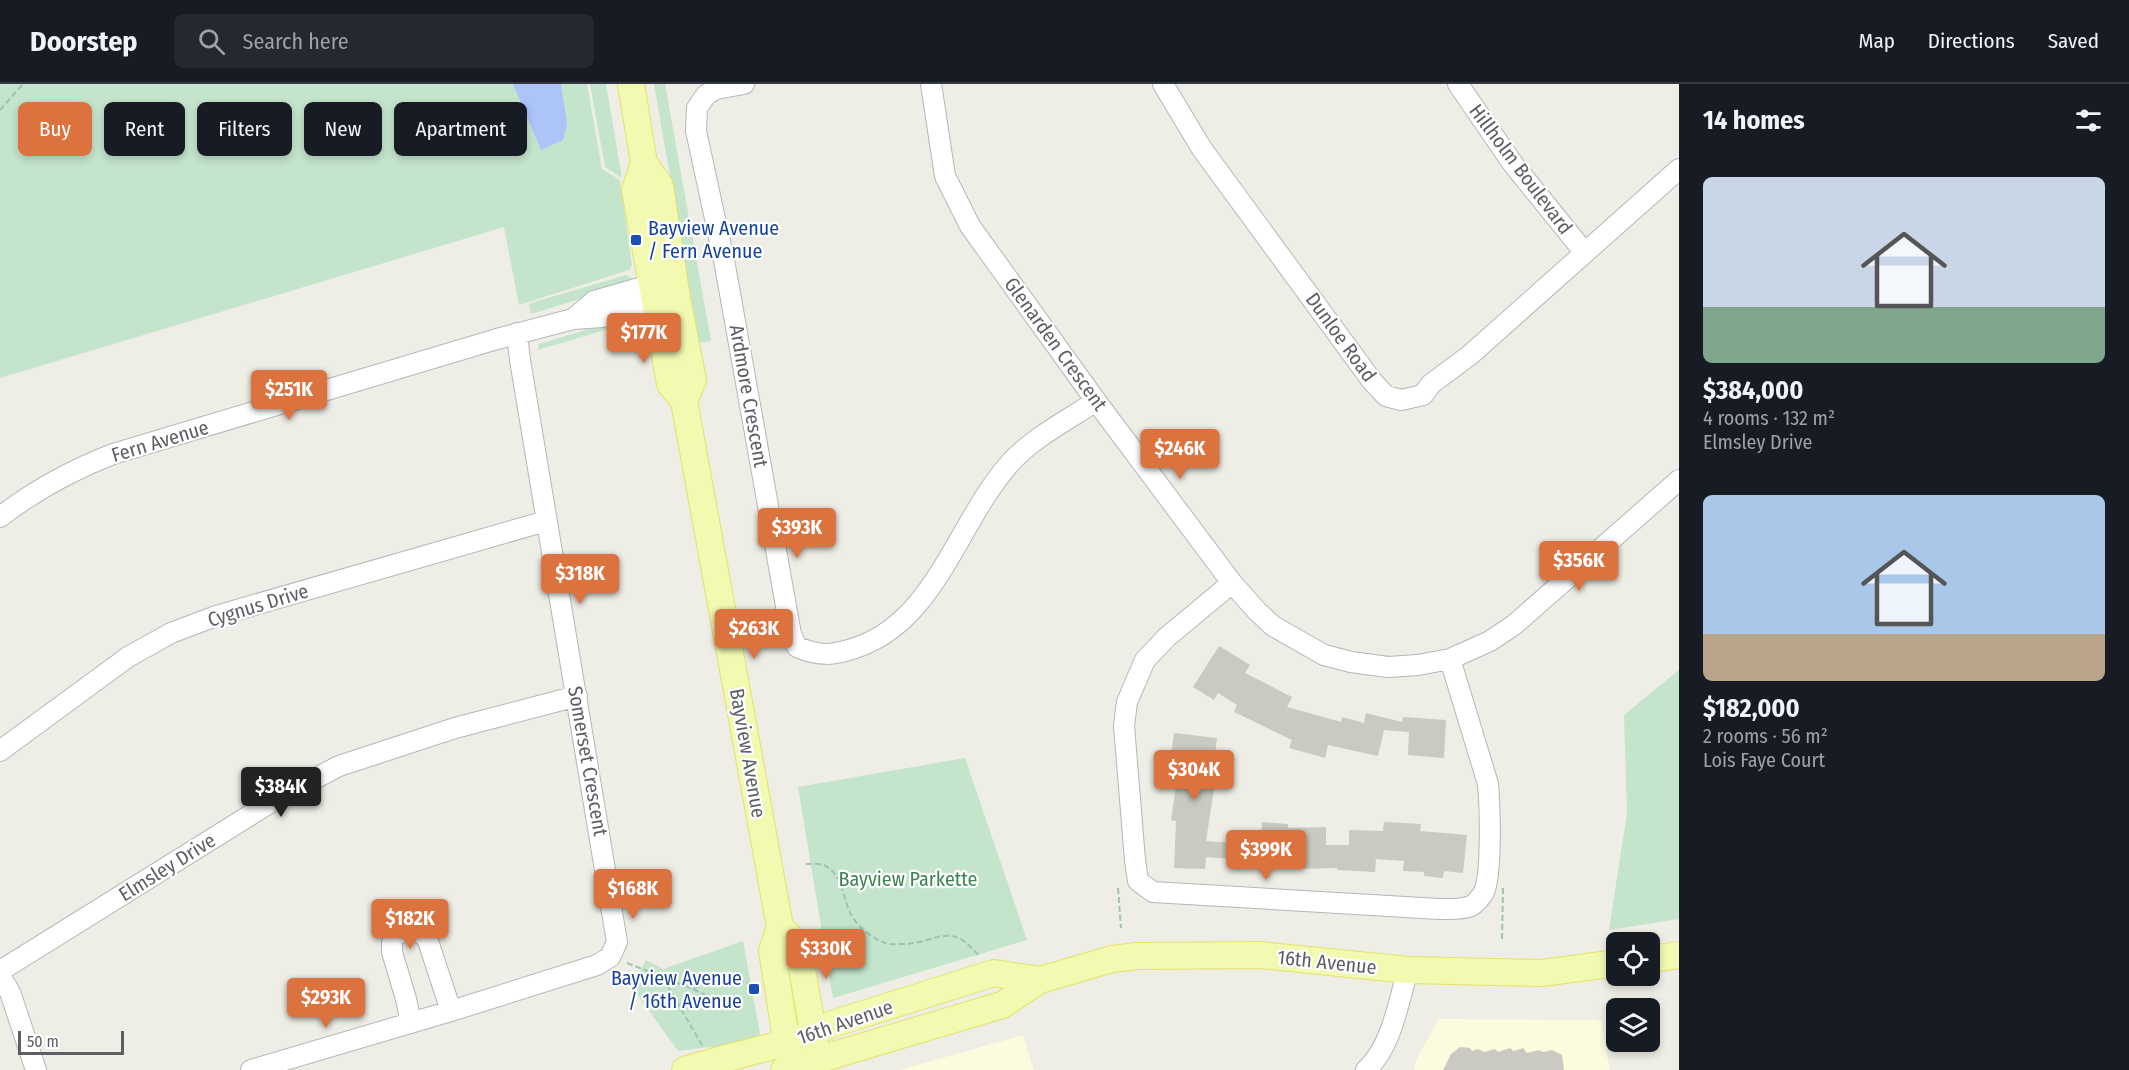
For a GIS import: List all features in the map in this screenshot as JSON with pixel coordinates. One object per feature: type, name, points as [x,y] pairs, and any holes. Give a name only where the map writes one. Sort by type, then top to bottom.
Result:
[{"type":"main road","name":"Bayview Avenue","points":[[631,84],[644,163],[660,186],[665,292],[693,380],[684,401],[780,927],[772,951],[789,1069]]},
{"type":"main road","name":"Bayview Avenue","points":[[780,927],[798,945],[818,1065]]},
{"type":"main road","name":"16th Avenue","points":[[789,1069],[818,1065],[839,1052],[1002,1005],[1040,980],[1112,959],[1137,956],[1260,955],[1407,970],[1542,973],[1606,964]]},
{"type":"main road","points":[[1660,958],[1679,955]]},
{"type":"main road","name":"16th Avenue","points":[[685,1070],[813,1034],[832,1024],[994,973],[1040,980]]},
{"type":"street","name":"Ardmore Crescent","points":[[744,84],[716,89],[706,95],[697,108],[696,131],[724,260],[791,634],[797,647],[814,654],[838,654],[874,642],[900,623],[922,600],[973,516],[1010,463],[1027,447],[1096,401]]},
{"type":"street","name":"Glenarden Crescent","points":[[930,84],[945,176],[970,226],[1096,401],[1176,505],[1232,583],[1273,626],[1324,655],[1388,667],[1418,665],[1450,659],[1490,641],[1514,624],[1679,480]]},
{"type":"street","name":"Dunloe Road","points":[[1163,84],[1202,149],[1372,381],[1386,396],[1401,400],[1423,394],[1431,384],[1470,355],[1679,169]]},
{"type":"street","name":"Hillholm Boulevard","points":[[1458,84],[1513,164],[1585,253]]},
{"type":"street","name":"Fern Avenue","points":[[0,518],[51,482],[113,454],[518,333],[573,319],[594,301],[665,292]]},
{"type":"street","name":"Somerset Crescent","points":[[518,333],[520,360],[546,520],[615,925],[617,942],[610,957]]},
{"type":"street","name":"Cygnus Drive","points":[[0,751],[128,657],[171,633],[216,616],[546,520]]},
{"type":"street","points":[[1232,583],[1167,637],[1145,660],[1127,702],[1124,726],[1138,882],[1153,892],[1438,909],[1458,909],[1473,905],[1484,892],[1488,869],[1490,799],[1488,784],[1450,659]]},
{"type":"street","name":"Elmsley Drive","points":[[0,974],[276,799],[339,766],[455,728],[577,696]]},
{"type":"street","points":[[411,1023],[392,952],[395,936],[404,930],[418,931],[428,938],[451,1011]]},
{"type":"street","points":[[251,1070],[451,1011],[597,965],[610,957]]},
{"type":"street","points":[[1366,1070],[1380,1055],[1407,970]]},
{"type":"street","points":[[0,974],[10,992],[36,1070]]},
{"type":"path","points":[[0,110],[22,84]]},
{"type":"path","points":[[806,864],[823,864],[836,875],[852,916],[864,930],[885,944],[908,944],[948,935],[960,937],[981,957]]},
{"type":"path","points":[[1502,939],[1503,887]]},
{"type":"path","points":[[1118,888],[1121,928]]},
{"type":"path","points":[[610,957],[723,1002]]},
{"type":"path","points":[[663,978],[703,1046]]},
{"type":"path","points":[[693,990],[707,983],[733,980],[757,984]]},
{"type":"shaded area","points":[[1439,1019],[1601,1020],[1610,1070],[1414,1070],[1416,1060]]},
{"type":"shaded area","points":[[1023,1035],[1034,1070],[899,1070]]},
{"type":"green space","points":[[0,84],[587,84],[602,169],[620,180],[632,265],[629,270],[519,305],[504,227],[0,378]]},
{"type":"green space","points":[[590,84],[606,84],[622,178],[605,167]]},
{"type":"green space","points":[[654,84],[665,84],[711,341],[699,343]]},
{"type":"green space","points":[[626,275],[632,278],[616,288],[531,314],[529,305],[534,302]]},
{"type":"green space","points":[[616,321],[635,321],[538,350],[539,344]]},
{"type":"green space","points":[[1679,670],[1679,919],[1609,930],[1627,813],[1624,715]]},
{"type":"green space","name":"Bayview Parkette","points":[[965,758],[1027,940],[833,998],[798,787]]},
{"type":"green space","points":[[743,941],[760,1034],[728,1050],[709,1047],[678,1051],[632,987],[646,960],[663,969]]},
{"type":"water","points":[[513,84],[561,84],[567,124],[563,140],[541,150],[527,117],[527,102],[521,102]]},
{"type":"building","points":[[1219,646],[1250,665],[1245,673],[1292,697],[1287,707],[1341,722],[1342,717],[1364,723],[1366,713],[1402,722],[1403,717],[1446,720],[1444,758],[1408,755],[1409,732],[1384,730],[1378,756],[1328,745],[1325,758],[1289,748],[1292,740],[1234,712],[1237,705],[1218,693],[1214,700],[1193,687]]},
{"type":"building","points":[[1174,733],[1217,738],[1211,789],[1214,789],[1206,841],[1233,843],[1232,859],[1206,857],[1205,869],[1174,868],[1176,821],[1171,820],[1177,780],[1168,778]]},
{"type":"building","points":[[1262,822],[1288,824],[1288,828],[1326,827],[1326,845],[1349,845],[1349,830],[1383,831],[1384,822],[1421,824],[1420,831],[1467,835],[1463,873],[1444,871],[1443,878],[1424,876],[1424,872],[1403,871],[1404,861],[1376,859],[1375,872],[1337,870],[1337,868],[1294,869],[1250,866],[1251,851],[1260,852]]},
{"type":"building","points":[[1460,1047],[1484,1052],[1495,1049],[1498,1052],[1510,1048],[1514,1051],[1523,1048],[1527,1053],[1552,1050],[1562,1055],[1564,1070],[1443,1070],[1451,1054]]},
{"type":"place","name":"Bayview Avenue / Fern Avenue","points":[[636,240]]},
{"type":"place","name":"Bayview Avenue / 16th Avenue","points":[[754,989]]}]
